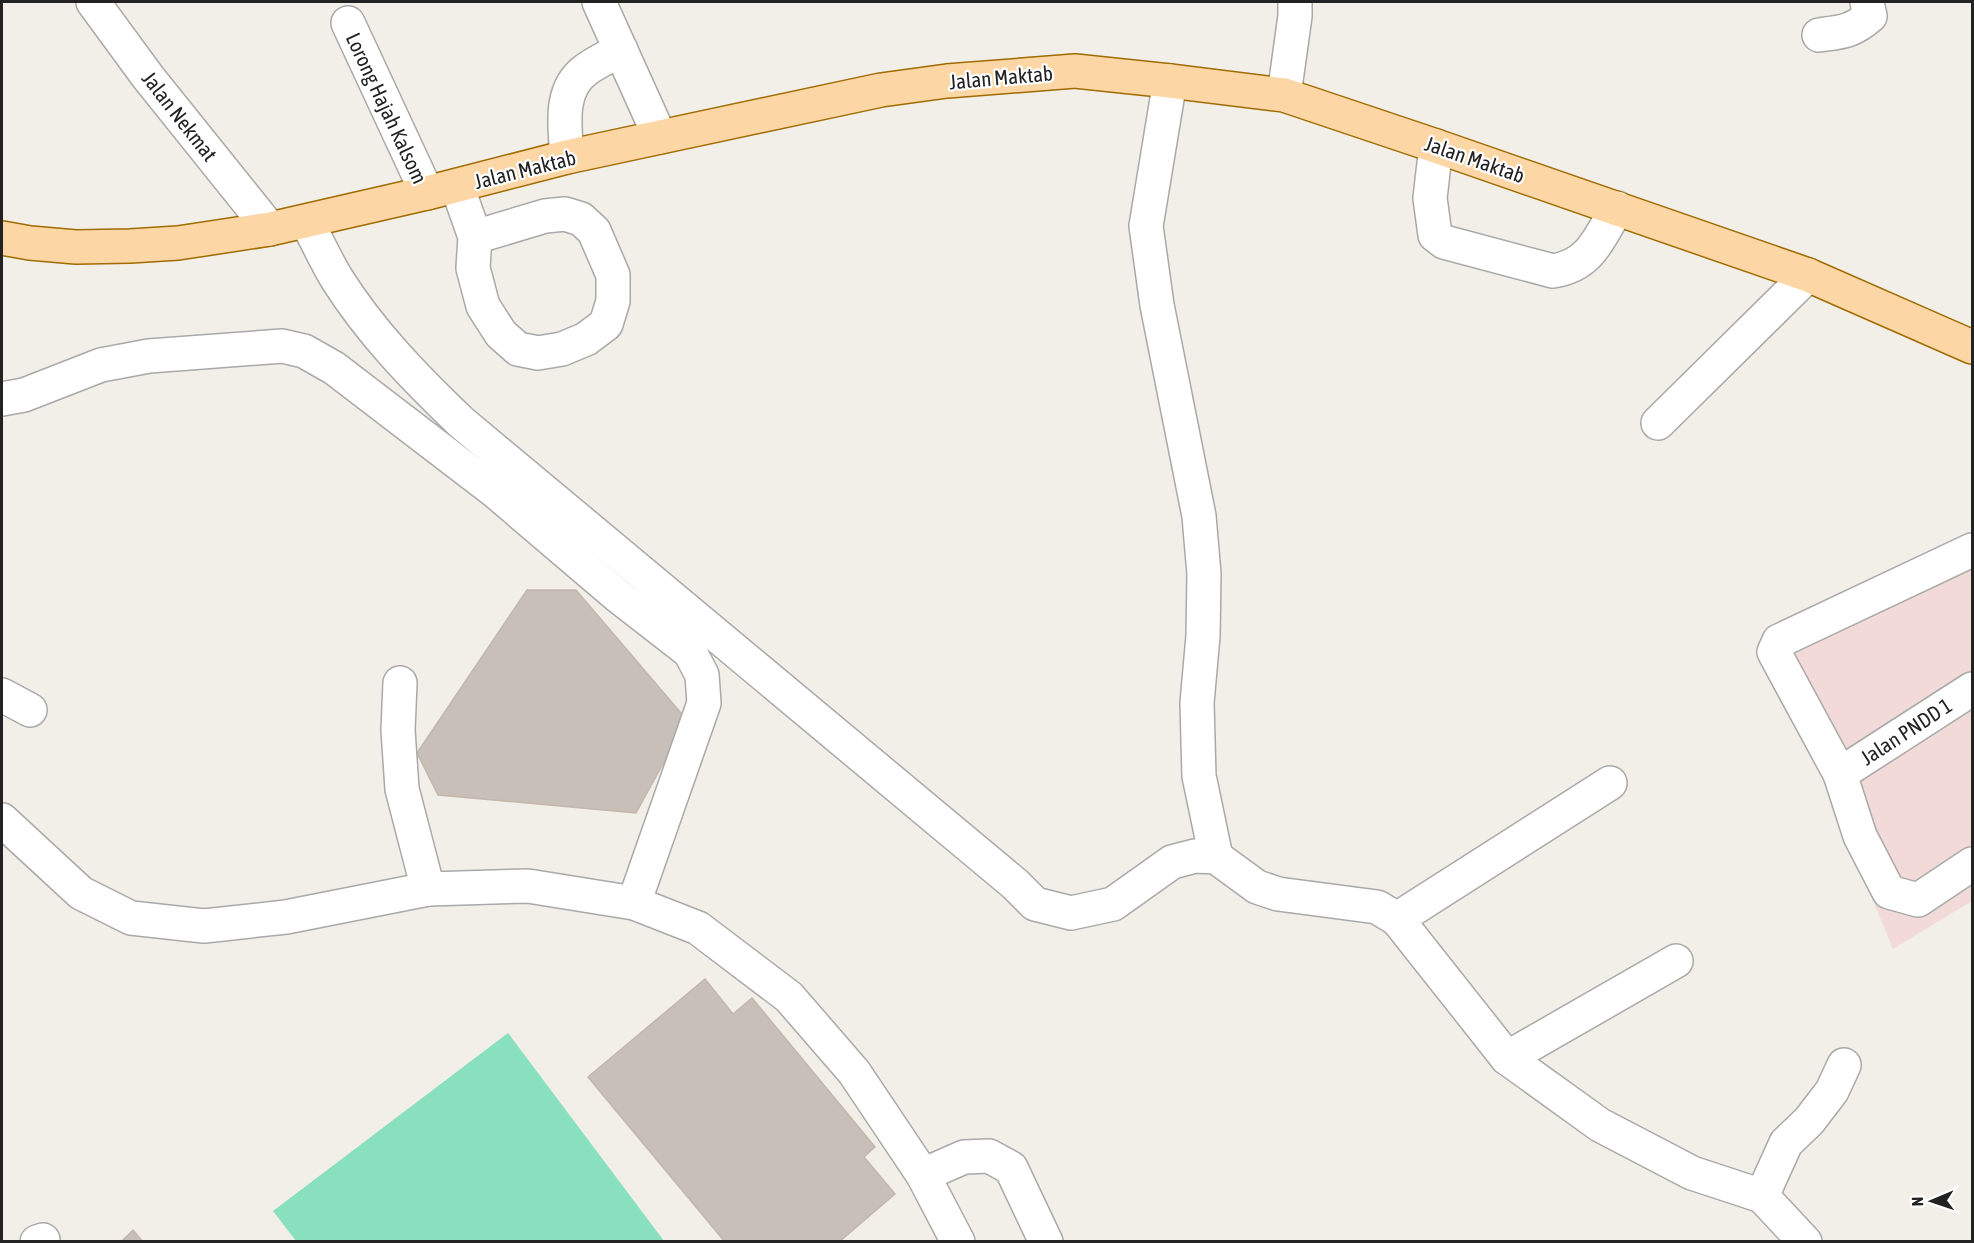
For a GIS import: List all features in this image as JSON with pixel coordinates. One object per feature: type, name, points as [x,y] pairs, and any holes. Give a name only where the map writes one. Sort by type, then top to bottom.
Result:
[{"type":"main road","name":"Jalan Maktab","points":[[2,238],[76,247],[130,246],[178,243],[270,229],[307,222],[567,157],[881,90],[947,81],[1075,71],[1284,95],[1808,275],[1972,347]]},
{"type":"street","name":"Jalan Nekmat","points":[[93,2],[148,77],[270,229]]},
{"type":"street","points":[[599,2],[660,137]]},
{"type":"street","points":[[1284,95],[1295,2]]},
{"type":"street","points":[[1819,35],[1857,27],[1870,16],[1867,2]]},
{"type":"street","name":"Lorong Hajah Kalsom","points":[[348,23],[442,189],[475,237]]},
{"type":"street","points":[[567,157],[564,112],[571,88],[580,74],[621,50]]},
{"type":"street","points":[[1170,81],[1146,226],[1157,305],[1199,516],[1204,574],[1203,636],[1197,703],[1199,776],[1216,856]]},
{"type":"street","points":[[1436,146],[1430,198],[1435,235],[1444,242],[1554,271],[1570,268],[1588,255],[1617,208]]},
{"type":"street","points":[[566,214],[581,219],[594,231],[613,275],[613,301],[606,324],[586,339],[562,349],[538,353],[518,349],[501,334],[483,306],[473,268],[475,237],[545,216],[566,214]]},
{"type":"street","points":[[307,222],[336,278],[367,322],[409,372],[460,422],[1015,884],[1035,904],[1071,912],[1113,904],[1172,862],[1195,856],[1216,856],[1257,887],[1278,894],[1377,907],[1396,919],[1507,1058],[1600,1125],[1692,1173],[1762,1196],[1805,1242]]},
{"type":"street","points":[[1658,423],[1808,275]]},
{"type":"street","points":[[2,399],[24,395],[101,364],[149,356],[282,345],[304,351],[334,368],[496,492],[618,596],[690,652],[702,675],[704,703],[634,903]]},
{"type":"street","points":[[1972,550],[1779,641],[1774,652],[1840,774],[1860,836],[1889,892],[1918,900],[1972,864]]},
{"type":"street","points":[[400,683],[398,730],[402,789],[428,889]]},
{"type":"street","name":"Jalan PNDD 1","points":[[1840,774],[1972,689]]},
{"type":"street","points":[[2,695],[30,710]]},
{"type":"street","points":[[1396,919],[1610,783]]},
{"type":"street","points":[[2,820],[81,892],[131,918],[204,926],[286,917],[428,889],[528,886],[634,903],[698,928],[789,997],[854,1072],[923,1175],[958,1242]]},
{"type":"street","points":[[1507,1058],[1676,961]]},
{"type":"street","points":[[1762,1196],[1786,1143],[1809,1121],[1832,1091],[1844,1065]]},
{"type":"street","points":[[923,1175],[964,1157],[989,1156],[1011,1168],[1046,1242]]},
{"type":"shaded area","points":[[1972,534],[1972,901],[1893,949],[1764,638]]},
{"type":"green space","points":[[508,1033],[664,1241],[296,1241],[273,1211]]},
{"type":"building","points":[[527,590],[576,590],[687,720],[636,813],[438,795],[417,753]]},
{"type":"building","points":[[705,979],[733,1014],[752,998],[875,1147],[864,1157],[895,1194],[839,1242],[725,1242],[588,1077]]},
{"type":"building","points":[[133,1230],[143,1242],[121,1242]]}]
